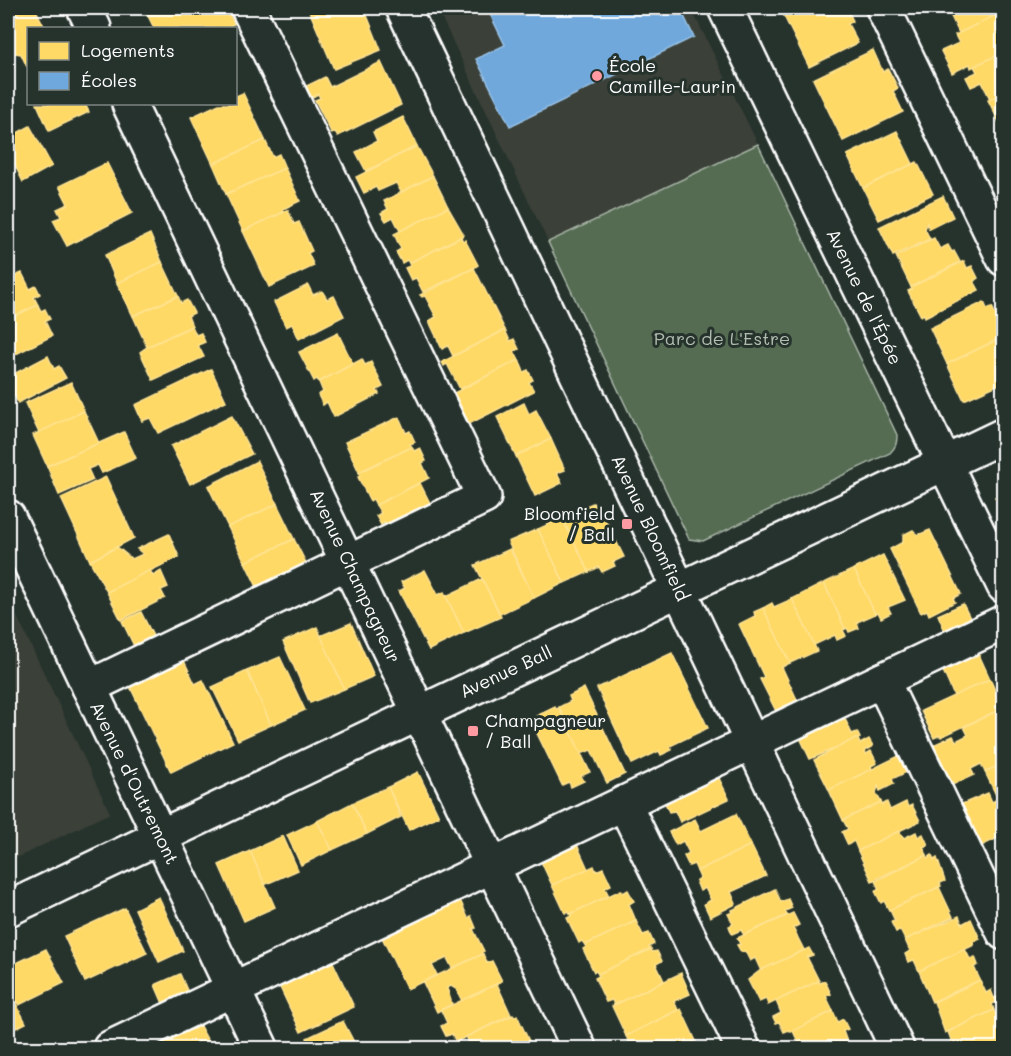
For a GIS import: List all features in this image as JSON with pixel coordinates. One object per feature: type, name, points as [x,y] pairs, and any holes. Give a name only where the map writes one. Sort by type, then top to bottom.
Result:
[{"type":"street","points":[[84,8],[94,27]]},
{"type":"street","points":[[88,687],[484,497],[248,8]]},
{"type":"street","name":"Avenue Bloomfield","points":[[403,8],[897,1048]]},
{"type":"street","name":"Avenue de l'Épée","points":[[725,8],[1004,586]]},
{"type":"street","points":[[883,8],[1004,259]]},
{"type":"street","name":"Avenue Champagneur","points":[[129,105],[579,1048]]},
{"type":"street","name":"Avenue Ball","points":[[8,909],[1004,435]]},
{"type":"street","name":"Avenue d'Outremont","points":[[8,517],[261,1048]]},
{"type":"street","points":[[110,1048],[1004,622]]},
{"type":"street","points":[[882,680],[1004,933]]},
{"type":"street","points":[[624,803],[743,1048]]},
{"type":"shaded area","name":"École Camille-Laurin","points":[[437,8],[691,8],[758,144],[548,242]]},
{"type":"shaded area","points":[[8,597],[110,813],[8,862]]},
{"type":"green space","name":"Parc de L'Estre","points":[[758,144],[897,435],[896,443],[890,453],[703,541],[689,539],[548,242]]},
{"type":"building: Logements","points":[[8,8],[35,8],[44,27],[27,27],[27,67],[21,54],[10,55],[12,61],[8,63]]},
{"type":"building: Logements","points":[[144,8],[226,8],[234,24],[228,27],[154,27]]},
{"type":"building: Logements","points":[[308,8],[364,8],[381,50],[334,69]]},
{"type":"building: Logements","points":[[780,8],[847,8],[853,21],[848,24],[858,43],[809,67]]},
{"type":"building: Logements","points":[[947,8],[1002,8],[1004,11],[959,33]]},
{"type":"building: Logements","points":[[1004,11],[1004,52],[971,68],[970,64],[952,73],[941,51],[959,43],[955,35]]},
{"type":"building: Logements","points":[[873,50],[883,72],[888,69],[898,88],[893,91],[903,112],[843,141],[813,79]]},
{"type":"building: Logements","points":[[1004,52],[1004,92],[990,99],[982,82],[971,87],[966,77],[977,72],[974,66]]},
{"type":"building: Logements","points":[[381,62],[401,105],[338,136],[335,132],[332,134],[315,100],[320,98],[318,94],[300,104],[294,92],[325,77],[330,87]]},
{"type":"building: Logements","points":[[243,93],[265,140],[213,164],[191,117],[217,105],[237,105],[237,96]]},
{"type":"building: Logements","points":[[1004,93],[1004,130],[1003,130],[988,100]]},
{"type":"building: Logements","points":[[37,105],[86,105],[89,112],[49,131]]},
{"type":"building: Logements","points":[[403,117],[417,146],[366,171],[356,152],[377,141],[373,132]]},
{"type":"building: Logements","points":[[30,126],[52,166],[23,182],[8,151],[8,138]]},
{"type":"building: Logements","points":[[897,131],[913,164],[863,188],[847,155]]},
{"type":"building: Logements","points":[[265,140],[273,157],[279,154],[285,168],[226,194],[213,164]]},
{"type":"building: Logements","points":[[417,146],[433,176],[401,192],[396,183],[378,191],[376,187],[364,193],[356,177]]},
{"type":"building: Logements","points":[[917,162],[933,194],[879,220],[863,188]]},
{"type":"building: Logements","points":[[107,163],[132,213],[67,246],[53,220],[61,217],[57,209],[68,204],[59,186]]},
{"type":"building: Logements","points":[[285,168],[300,201],[283,209],[284,212],[243,231],[226,194]]},
{"type":"building: Logements","points":[[433,176],[448,207],[400,231],[393,217],[386,221],[381,213],[388,209],[384,201]]},
{"type":"building: Logements","points":[[943,196],[953,217],[929,229],[927,223],[925,229],[930,239],[893,256],[879,227]]},
{"type":"building: Logements","points":[[448,207],[464,235],[409,263],[407,260],[402,263],[396,252],[401,249],[394,234]]},
{"type":"building: Logements","points":[[288,210],[294,224],[299,222],[312,251],[308,253],[314,266],[269,287],[243,231]]},
{"type":"building: Logements","points":[[150,234],[162,262],[117,283],[105,255]]},
{"type":"building: Logements","points":[[461,237],[463,241],[465,240],[478,265],[423,292],[416,278],[411,280],[405,268],[410,266],[409,263]]},
{"type":"building: Logements","points":[[934,238],[940,249],[948,245],[960,262],[911,287],[896,256]]},
{"type":"building: Logements","points":[[964,261],[967,268],[972,266],[978,278],[974,281],[979,290],[925,317],[924,314],[921,316],[908,291],[912,289],[911,287]]},
{"type":"building: Logements","points":[[162,262],[178,296],[133,316],[117,283]]},
{"type":"building: Logements","points":[[474,268],[505,330],[453,356],[448,346],[442,349],[429,321],[436,317],[425,296],[420,295]]},
{"type":"building: Logements","points":[[22,273],[30,289],[36,286],[40,294],[34,297],[38,305],[8,319],[8,279]]},
{"type":"building: Logements","points":[[308,285],[313,295],[322,291],[327,299],[334,296],[344,316],[299,339],[292,324],[286,327],[274,302]]},
{"type":"building: Logements","points":[[178,296],[181,303],[187,300],[194,313],[188,316],[192,326],[147,347],[133,316]]},
{"type":"building: Logements","points":[[984,302],[987,309],[992,307],[1004,331],[999,333],[1001,338],[947,364],[930,328]]},
{"type":"building: Logements","points":[[38,305],[41,311],[45,309],[50,319],[45,321],[52,336],[8,358],[8,319]]},
{"type":"building: Logements","points":[[192,326],[196,335],[201,333],[205,342],[198,345],[204,357],[153,380],[140,352]]},
{"type":"building: Logements","points":[[505,330],[510,341],[514,339],[519,349],[514,351],[519,360],[460,389],[447,364],[444,366],[442,362]]},
{"type":"building: Logements","points":[[338,333],[353,364],[319,382],[317,379],[314,381],[299,352]]},
{"type":"building: Logements","points":[[1001,338],[1004,343],[1004,382],[964,400],[947,364]]},
{"type":"building: Logements","points":[[48,356],[54,369],[59,366],[66,378],[18,403],[8,377]]},
{"type":"building: Logements","points":[[362,359],[365,365],[371,362],[383,387],[377,390],[379,394],[334,417],[327,402],[323,405],[318,395],[323,392],[319,382]]},
{"type":"building: Logements","points":[[519,360],[524,372],[528,370],[533,380],[529,382],[534,391],[469,424],[455,396],[452,398],[450,395]]},
{"type":"building: Logements","points":[[211,369],[226,401],[158,433],[150,418],[142,421],[135,405]]},
{"type":"building: Logements","points":[[71,382],[84,411],[39,433],[25,403]]},
{"type":"building: Logements","points":[[524,403],[529,414],[536,410],[551,439],[516,456],[497,417]]},
{"type":"building: Logements","points":[[84,411],[99,443],[47,466],[33,435]]},
{"type":"building: Logements","points":[[232,416],[252,454],[190,484],[171,446]]},
{"type":"building: Logements","points":[[399,417],[406,433],[410,431],[415,442],[410,444],[412,447],[359,472],[345,442]]},
{"type":"building: Logements","points":[[124,432],[136,458],[102,473],[98,465],[88,469],[93,480],[59,495],[47,466]]},
{"type":"building: Logements","points":[[551,439],[565,470],[557,473],[562,483],[535,496],[516,456]]},
{"type":"building: Logements","points":[[412,447],[414,451],[420,448],[426,461],[422,463],[429,478],[376,505],[373,499],[370,501],[358,477],[359,472]]},
{"type":"building: Logements","points":[[257,461],[277,504],[228,527],[208,486]]},
{"type":"building: Logements","points":[[106,477],[134,538],[90,561],[61,498]]},
{"type":"building: Logements","points":[[420,483],[435,513],[390,535],[384,523],[381,525],[376,516],[381,513],[376,505]]},
{"type":"building: Logements","points":[[1004,490],[1004,514],[995,497]]},
{"type":"building: Logements","points":[[593,503],[596,508],[599,507],[624,557],[613,562],[615,566],[602,572],[599,567],[589,572],[565,524],[582,516],[579,509]]},
{"type":"building: Logements","points":[[277,504],[294,539],[245,562],[228,527]]},
{"type":"building: Logements","points":[[562,518],[589,572],[564,583],[538,529]]},
{"type":"building: Logements","points":[[538,529],[564,583],[534,598],[508,542]]},
{"type":"building: Logements","points":[[913,530],[918,535],[930,530],[961,594],[953,598],[955,602],[929,615],[927,610],[921,613],[890,549],[903,542],[903,535]]},
{"type":"building: Logements","points":[[169,534],[179,557],[107,592],[90,561],[117,547],[132,559],[143,554],[137,549]]},
{"type":"building: Logements","points":[[294,539],[308,567],[259,591],[245,562]]},
{"type":"building: Logements","points":[[510,549],[534,598],[500,614],[475,565]]},
{"type":"building: Logements","points":[[883,555],[905,600],[888,607],[891,613],[881,618],[878,612],[875,614],[854,569]]},
{"type":"building: Logements","points":[[854,569],[875,614],[857,622],[859,628],[849,632],[847,628],[845,629],[824,583]]},
{"type":"building: Logements","points":[[150,570],[153,576],[161,571],[168,587],[161,590],[165,598],[121,620],[107,592]]},
{"type":"building: Logements","points":[[425,570],[438,595],[444,592],[464,633],[429,650],[399,591],[405,588],[401,582]]},
{"type":"building: Logements","points":[[482,579],[501,617],[464,633],[446,596]]},
{"type":"building: Logements","points":[[824,583],[846,636],[837,640],[835,635],[814,645],[792,599]]},
{"type":"building: Logements","points":[[792,599],[817,651],[790,663],[763,608],[772,603],[774,607]]},
{"type":"building: Logements","points":[[963,604],[975,628],[949,640],[938,615]]},
{"type":"building: Logements","points":[[763,608],[790,663],[782,667],[799,704],[778,715],[760,679],[764,677],[739,624],[755,616],[754,612]]},
{"type":"building: Logements","points":[[141,612],[154,638],[135,648],[122,621]]},
{"type":"building: Logements","points":[[351,623],[374,676],[344,689],[320,636]]},
{"type":"building: Logements","points":[[317,627],[344,689],[310,703],[283,642]]},
{"type":"building: Logements","points":[[976,648],[990,679],[954,696],[940,664]]},
{"type":"building: Logements","points":[[179,650],[195,684],[203,680],[233,742],[171,772],[125,676]]},
{"type":"building: Logements","points":[[672,653],[708,728],[670,746],[672,750],[661,755],[659,751],[632,764],[597,688]]},
{"type":"building: Logements","points":[[280,657],[305,710],[271,725],[247,671]]},
{"type":"building: Logements","points":[[247,671],[271,725],[238,740],[212,687]]},
{"type":"building: Logements","points":[[990,679],[1003,708],[941,737],[940,735],[934,738],[921,711]]},
{"type":"building: Logements","points":[[584,688],[625,774],[607,783],[591,750],[581,754],[559,707],[571,701],[569,696]]},
{"type":"building: Logements","points":[[555,707],[559,708],[590,772],[581,776],[584,781],[571,787],[569,782],[562,785],[531,721],[532,718]]},
{"type":"building: Logements","points":[[840,708],[852,734],[857,732],[860,738],[810,759],[796,729]]},
{"type":"building: Logements","points":[[1003,708],[1004,763],[985,772],[981,764],[971,769],[974,775],[952,785],[933,745],[953,736],[956,741],[968,735],[964,727]]},
{"type":"building: Logements","points":[[858,739],[860,744],[869,739],[873,746],[864,751],[866,754],[871,751],[877,763],[871,766],[872,769],[829,790],[814,760]]},
{"type":"building: Logements","points":[[905,753],[913,769],[892,779],[894,784],[880,791],[878,786],[876,793],[881,802],[843,820],[829,790]]},
{"type":"building: Logements","points":[[1004,763],[1004,823],[1001,824],[1004,835],[979,847],[960,805],[988,793],[992,802],[998,799],[985,772]]},
{"type":"building: Logements","points":[[714,768],[729,799],[680,822],[675,811],[669,812],[662,796]]},
{"type":"building: Logements","points":[[418,772],[439,816],[409,830],[388,787]]},
{"type":"building: Logements","points":[[388,787],[401,817],[367,834],[352,803]]},
{"type":"building: Logements","points":[[881,802],[882,805],[887,802],[890,810],[906,802],[908,807],[912,805],[920,821],[858,851],[854,841],[848,845],[842,832],[848,829],[843,820]]},
{"type":"building: Logements","points":[[352,803],[367,834],[332,850],[317,821]]},
{"type":"building: Logements","points":[[736,814],[751,845],[697,871],[694,864],[689,866],[684,856],[689,853],[683,841],[676,845],[669,832],[695,819],[701,831]]},
{"type":"building: Logements","points":[[317,821],[332,850],[301,865],[287,835]]},
{"type":"building: Logements","points":[[899,831],[904,838],[916,832],[918,837],[923,834],[928,845],[923,847],[927,855],[872,881],[858,851]]},
{"type":"building: Logements","points":[[283,836],[298,870],[264,885],[250,851]]},
{"type":"building: Logements","points":[[574,838],[588,869],[552,885],[538,855]]},
{"type":"building: Logements","points":[[751,845],[766,876],[731,892],[736,904],[710,917],[704,904],[711,900],[705,888],[700,891],[696,881],[700,878],[697,871]]},
{"type":"building: Logements","points":[[250,851],[275,907],[244,921],[219,865]]},
{"type":"building: Logements","points":[[927,855],[928,858],[932,855],[934,860],[937,858],[945,881],[940,883],[941,886],[889,910],[884,901],[881,903],[875,891],[879,889],[875,881]]},
{"type":"building: Logements","points":[[594,866],[596,871],[603,868],[611,885],[605,888],[609,896],[570,914],[569,911],[565,913],[552,885]]},
{"type":"building: Logements","points":[[939,887],[953,917],[905,940],[900,930],[896,932],[891,922],[895,921],[890,910]]},
{"type":"building: Logements","points":[[775,889],[781,902],[788,899],[792,908],[785,911],[787,915],[744,935],[741,930],[732,934],[729,926],[733,924],[728,914]]},
{"type":"building: Logements","points":[[621,890],[623,893],[628,890],[634,901],[629,904],[636,921],[585,945],[582,941],[579,943],[567,918],[571,916],[570,914]]},
{"type":"building: Logements","points":[[457,893],[468,918],[471,916],[476,928],[473,929],[484,951],[481,952],[483,954],[452,968],[447,958],[432,965],[437,975],[407,989],[378,929]]},
{"type":"building: Logements","points":[[159,897],[183,951],[159,962],[135,909]]},
{"type":"building: Logements","points":[[125,908],[147,953],[85,982],[64,936]]},
{"type":"building: Logements","points":[[793,913],[799,925],[793,928],[804,950],[761,971],[755,958],[750,961],[745,951],[741,952],[737,945],[740,944],[737,938]]},
{"type":"building: Logements","points":[[959,916],[962,924],[971,919],[980,939],[973,942],[974,945],[919,971],[914,960],[908,962],[905,954],[910,951],[905,940]]},
{"type":"building: Logements","points":[[636,921],[643,935],[649,933],[654,944],[649,947],[651,949],[598,974],[594,972],[583,949],[585,945]]},
{"type":"building: Logements","points":[[809,948],[813,955],[807,957],[819,981],[768,1005],[766,999],[759,1002],[748,980],[761,970]]},
{"type":"building: Logements","points":[[46,949],[64,983],[19,1005],[8,981],[8,967]]},
{"type":"building: Logements","points":[[651,949],[652,952],[657,951],[662,961],[656,964],[664,981],[614,1005],[612,1000],[606,1002],[595,978],[599,976],[598,974]]},
{"type":"building: Logements","points":[[965,949],[970,959],[975,957],[978,965],[974,967],[980,980],[932,1002],[919,971]]},
{"type":"building: Logements","points":[[483,954],[487,963],[492,961],[502,981],[462,1001],[456,989],[451,986],[447,988],[452,1004],[437,1012],[423,982]]},
{"type":"building: Logements","points":[[331,958],[354,1007],[301,1032],[278,983]]},
{"type":"building: Logements","points":[[681,973],[690,994],[674,1001],[678,1010],[626,1036],[612,1006]]},
{"type":"building: Logements","points":[[180,974],[190,997],[165,1008],[155,985]]},
{"type":"building: Logements","points":[[980,980],[986,993],[991,990],[994,998],[997,997],[999,1001],[992,1004],[994,1010],[945,1033],[934,1002]]},
{"type":"building: Logements","points":[[819,981],[820,983],[825,981],[831,994],[826,996],[833,1011],[791,1032],[789,1030],[784,1032],[779,1022],[776,1023],[773,1017],[781,1013],[776,1001]]},
{"type":"building: Logements","points":[[497,984],[511,1015],[456,1042],[452,1034],[446,1036],[441,1026],[447,1023],[441,1010]]},
{"type":"building: Logements","points":[[8,988],[26,1023],[8,1032]]},
{"type":"building: Logements","points":[[681,1009],[696,1041],[680,1048],[632,1048],[626,1036]]},
{"type":"building: Logements","points":[[994,1010],[999,1020],[1004,1018],[1004,1043],[992,1048],[954,1048],[948,1032]]},
{"type":"building: Logements","points":[[833,1011],[838,1022],[843,1019],[848,1029],[843,1031],[847,1042],[834,1048],[801,1048],[793,1031]]},
{"type":"building: Logements","points":[[194,1015],[209,1043],[198,1048],[131,1048]]},
{"type":"building: Logements","points":[[513,1015],[514,1017],[517,1015],[531,1042],[519,1048],[472,1048],[466,1037]]},
{"type":"building: Logements","points":[[343,1021],[357,1048],[310,1048],[307,1038]]},
{"type":"building: Logements","points":[[10,1034],[18,1048],[8,1048],[8,1035]]},
{"type":"building: Écoles","points":[[487,8],[680,8],[694,37],[510,126],[476,59],[505,45]]},
{"type":"place","name":"École Camille-Laurin","points":[[597,76]]},
{"type":"place","name":"Bloomfield / Ball","points":[[627,524]]},
{"type":"place","name":"Champagneur / Ball","points":[[473,731]]}]
